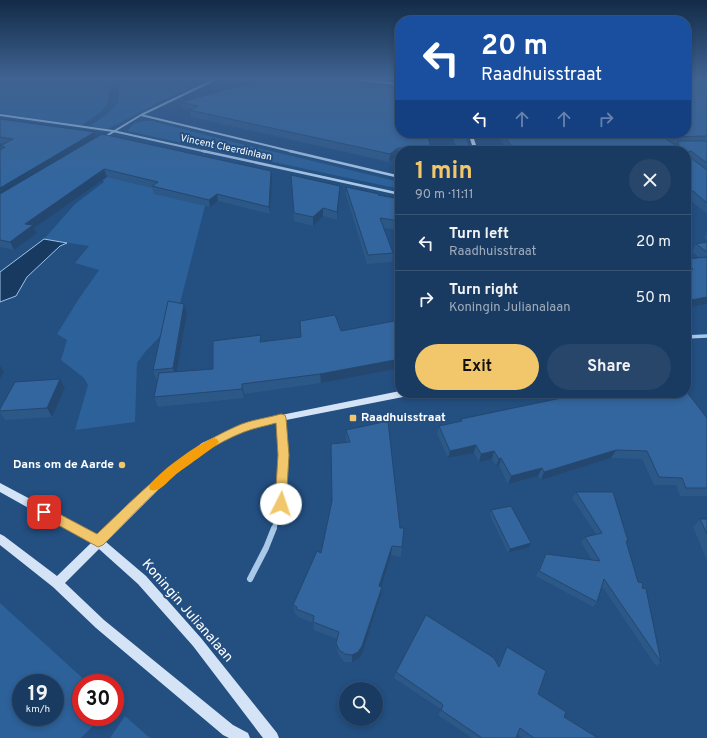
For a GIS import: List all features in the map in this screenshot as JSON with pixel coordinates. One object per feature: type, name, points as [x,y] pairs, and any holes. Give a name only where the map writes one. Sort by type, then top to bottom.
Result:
[{"type":"main road","points":[[57,583],[98,541],[166,476],[205,446],[241,428],[281,418],[395,396]]},
{"type":"main road","name":"Koningin Julianalaan","points":[[0,487],[98,541],[142,580],[197,642],[272,738]]},
{"type":"main road","points":[[0,538],[57,583],[100,624],[228,730],[243,738]]},
{"type":"street","points":[[100,140],[144,113]]},
{"type":"street","name":"Vincent Cleerdinlaan","points":[[141,115],[395,177]]},
{"type":"street","name":"Vincent Cleerdinlaan","points":[[0,116],[113,131],[395,193]]},
{"type":"street","points":[[691,337],[707,336]]},
{"type":"street","points":[[250,579],[266,550],[275,528],[281,504],[284,455],[281,418]]},
{"type":"shaded area","points":[[3,113],[99,113],[81,126]]},
{"type":"shaded area","points":[[138,113],[106,129],[90,126],[107,114]]},
{"type":"shaded area","points":[[152,121],[395,181],[395,188],[127,131],[134,123]]},
{"type":"shaded area","points":[[453,138],[466,138],[469,146],[456,146]]},
{"type":"shaded area","points":[[115,140],[205,206],[177,315],[172,324],[145,352],[137,363],[135,422],[75,430],[88,385],[84,378],[61,360],[67,340],[57,334],[99,270],[75,263],[89,246],[44,239],[75,204],[104,182],[101,178]]},
{"type":"shaded area","points":[[44,239],[67,243],[60,246],[27,277],[16,296],[0,302],[0,272]]},
{"type":"shaded area","points":[[0,603],[78,674],[72,674],[72,726],[93,726],[81,738],[0,738]]},
{"type":"shaded area","points":[[125,716],[150,738],[110,738],[118,726],[124,726]]},
{"type":"building","points":[[205,113],[395,113],[395,138],[428,138],[430,146],[395,146],[395,150],[390,154]]},
{"type":"building","points":[[691,113],[707,113],[707,136],[691,136]]},
{"type":"building","points":[[0,119],[95,132],[0,188],[0,150],[5,147],[0,146],[13,139],[0,137]]},
{"type":"building","points":[[102,134],[271,171],[269,207],[217,194],[209,200],[152,186],[158,182],[104,169],[25,224],[33,225],[10,242],[0,240],[0,194]]},
{"type":"building","points":[[506,138],[665,138],[676,146],[511,146]]},
{"type":"building","points":[[678,141],[707,141],[707,163],[691,151],[691,146],[676,146],[679,145]]},
{"type":"building","points":[[691,158],[707,170],[707,203],[693,191],[691,191]]},
{"type":"building","points":[[291,175],[340,186],[337,212],[323,208],[313,217],[294,213]]},
{"type":"building","points":[[346,187],[395,198],[395,220],[380,218],[393,253],[368,255]]},
{"type":"building","points":[[707,242],[707,252],[696,244]]},
{"type":"building","points":[[707,257],[707,297],[691,300],[691,270],[693,269],[691,267],[691,259]]},
{"type":"building","points":[[168,301],[184,304],[173,368],[153,370]]},
{"type":"building","points":[[335,315],[341,331],[395,321],[395,360],[320,374],[242,384],[242,389],[154,397],[159,373],[213,369],[213,341],[261,335],[260,342],[301,337],[300,321]]},
{"type":"building","points":[[60,379],[47,408],[0,411],[15,382]]},
{"type":"building","points":[[691,397],[707,418],[707,488],[686,488],[682,478],[659,477],[647,451],[616,450],[544,472],[542,468],[511,476],[501,458],[499,459],[494,451],[481,454],[476,445],[450,451],[439,426],[462,421],[461,419],[561,398]]},
{"type":"building","points":[[388,421],[400,528],[404,528],[402,547],[392,546],[379,586],[382,587],[362,646],[358,652],[352,655],[345,654],[339,650],[336,643],[339,632],[313,622],[314,616],[296,609],[297,607],[293,605],[317,551],[321,553],[332,501],[331,444],[350,442],[346,430]]},
{"type":"building","points":[[576,492],[613,492],[628,541],[626,541],[638,582],[643,583],[642,588],[646,589],[661,662],[604,579],[597,602],[539,571],[546,554],[600,561],[585,537],[602,533]]},
{"type":"building","points":[[511,506],[531,543],[510,549],[491,510]]},
{"type":"building","points":[[700,519],[707,519],[707,534]]},
{"type":"building","points":[[426,615],[494,658],[499,667],[507,647],[546,671],[538,694],[566,712],[564,717],[598,738],[534,738],[520,728],[516,738],[482,738],[441,710],[443,705],[441,703],[396,672]]},
{"type":"slow traffic","points":[[154,487],[205,446],[214,442]]},
{"type":"place","name":"Raadhuisstraat","points":[[353,418]]},
{"type":"place","name":"Dans om de Aarde","points":[[122,465]]},
{"type":"route","points":[[44,512],[98,541],[166,476],[205,446],[241,428],[281,418],[284,455],[281,504]]}]
